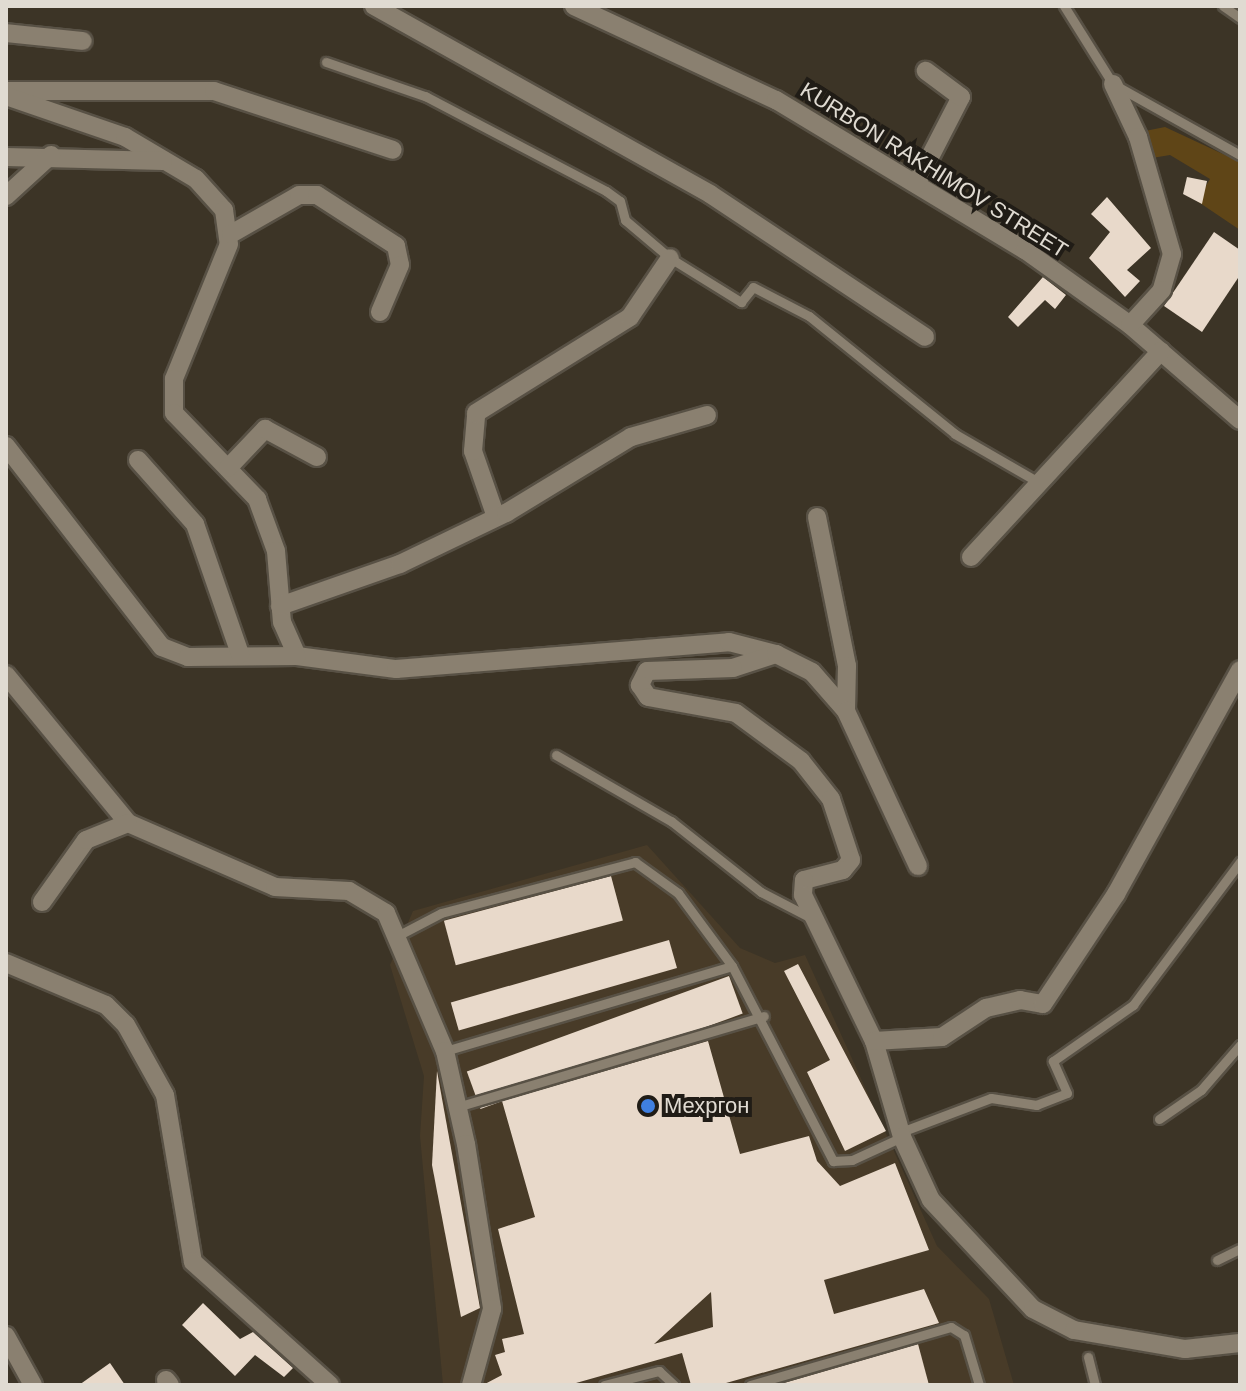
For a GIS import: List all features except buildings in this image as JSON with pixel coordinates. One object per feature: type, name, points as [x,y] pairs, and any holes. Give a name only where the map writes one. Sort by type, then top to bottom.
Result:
[{"type":"street","points":[[374,6],[710,194],[925,337]]},
{"type":"street","name":"KURBON RAKHIMOV STREET","points":[[574,6],[776,100],[916,184],[1130,325],[1238,414]]},
{"type":"street","points":[[6,33],[83,41]]},
{"type":"street","points":[[916,184],[961,97],[926,71]]},
{"type":"street","points":[[1113,84],[1138,137],[1172,254],[1162,290],[1130,325]]},
{"type":"street","points":[[6,93],[214,91],[393,150]]},
{"type":"street","points":[[6,93],[74,114],[165,161],[217,200],[231,234]]},
{"type":"street","points":[[6,157],[51,155],[165,161]]},
{"type":"street","points":[[6,196],[51,155]]},
{"type":"street","points":[[297,656],[280,606],[269,528],[248,485],[181,424],[171,397],[231,234],[299,195],[317,195],[396,246],[400,265],[380,312]]},
{"type":"street","points":[[496,517],[473,451],[476,413],[630,317],[670,258]]},
{"type":"street","points":[[971,557],[1161,351]]},
{"type":"street","points":[[280,606],[400,564],[496,517],[631,437],[707,415]]},
{"type":"street","points":[[228,468],[265,429],[317,457]]},
{"type":"street","points":[[6,446],[151,639],[188,657],[240,654],[297,656],[396,669],[729,642],[776,654],[812,672],[846,711],[918,866]]},
{"type":"street","points":[[138,460],[195,524],[240,654]]},
{"type":"street","points":[[817,517],[845,652],[846,711]]},
{"type":"street","points":[[776,654],[733,668],[647,671],[640,685],[648,697],[736,713],[801,761],[831,799],[851,860],[843,870],[802,882],[811,918],[874,1041],[901,1134],[931,1200],[1033,1309],[1115,1342],[1185,1349],[1240,1343]]},
{"type":"street","points":[[874,1041],[942,1037],[986,1008],[1020,1000],[1043,1004],[1116,894],[1240,670]]},
{"type":"street","points":[[6,675],[128,823],[275,887],[349,891],[371,899],[399,935],[445,1051],[492,1309],[471,1385]]},
{"type":"street","points":[[42,902],[86,840],[128,823]]},
{"type":"street","points":[[6,963],[106,1005],[126,1025],[165,1095],[193,1262],[330,1385]]},
{"type":"street","points":[[6,1336],[33,1385]]},
{"type":"lane","points":[[1064,6],[1113,84],[1240,155]]},
{"type":"lane","points":[[1223,6],[1240,18]]},
{"type":"lane","points":[[326,62],[425,96],[606,191],[620,201],[625,220],[670,258],[741,302],[753,287],[809,316],[955,434],[1021,465],[1040,483]]},
{"type":"lane","points":[[556,755],[671,821],[761,892],[811,918]]},
{"type":"lane","points":[[399,935],[441,913],[635,862],[678,893],[732,966],[764,1016],[833,1161],[852,1160],[901,1134],[991,1098],[1036,1105],[1067,1093],[1053,1061],[1133,1005],[1240,862]]},
{"type":"lane","points":[[445,1051],[732,966]]},
{"type":"lane","points":[[457,1107],[764,1016]]},
{"type":"lane","points":[[1159,1119],[1201,1090],[1240,1045]]},
{"type":"lane","points":[[1217,1260],[1240,1249]]},
{"type":"lane","points":[[750,1385],[951,1327],[964,1335],[979,1385]]},
{"type":"lane","points":[[1088,1357],[1095,1385]]},
{"type":"lane","points":[[604,1385],[659,1371],[674,1385]]},
{"type":"shaded area","points":[[1165,127],[1240,162],[1240,230],[1197,201],[1210,179],[1170,155],[1146,159],[1140,132]]},
{"type":"shaded area","name":"Мехргон","points":[[647,845],[740,948],[775,963],[805,955],[937,1246],[989,1299],[1014,1385],[443,1385],[420,1136],[424,1076],[390,965],[413,911]]},
{"type":"place","name":"Мехргон","points":[[648,1106]]}]
